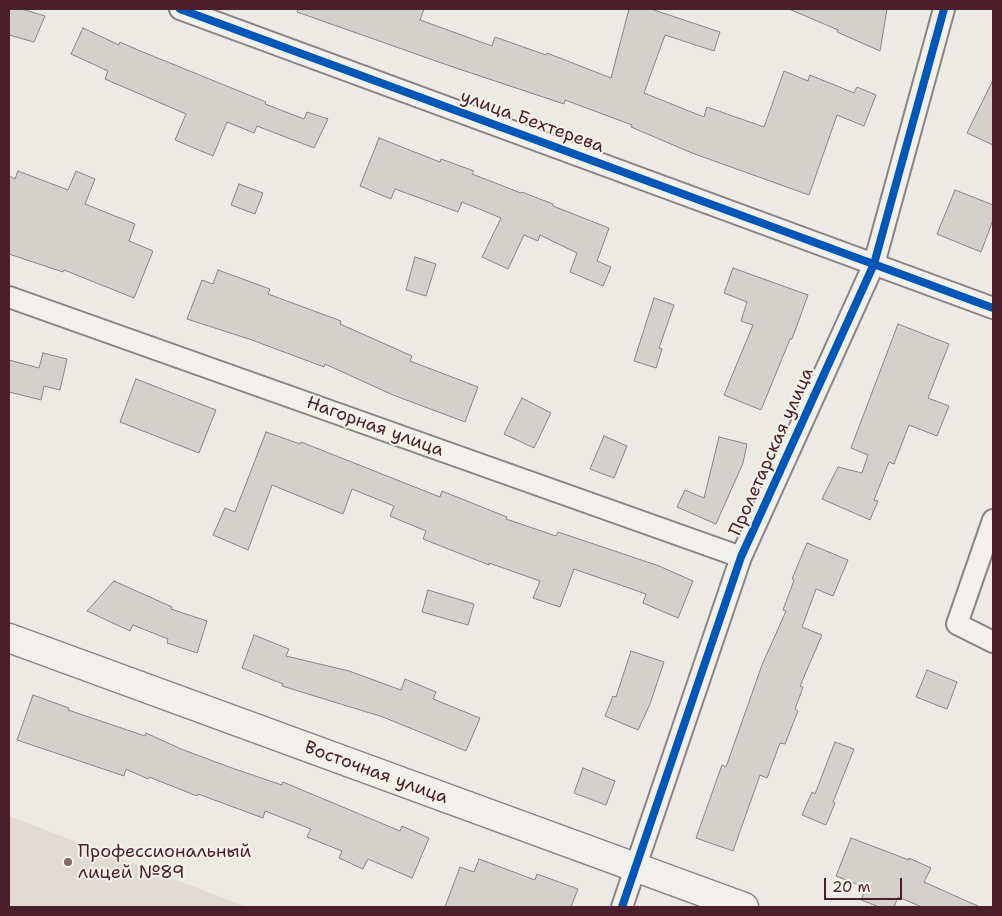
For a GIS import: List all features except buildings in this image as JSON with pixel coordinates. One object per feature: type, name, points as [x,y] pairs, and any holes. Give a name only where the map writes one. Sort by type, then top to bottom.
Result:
[{"type":"street","name":"улица Бехтерева","points":[[180,9],[993,308]]},
{"type":"street","name":"Пролетарская улица","points":[[622,907],[741,557],[874,264],[944,9]]},
{"type":"street","name":"Нагорная улица","points":[[9,297],[741,557]]},
{"type":"street","points":[[993,520],[957,624],[993,642]]},
{"type":"street","name":"Восточная улица","points":[[9,638],[744,907]]},
{"type":"shaded area","name":"Профессиональный лицей №89","points":[[9,816],[247,907],[9,907]]},
{"type":"cycle path","points":[[180,9],[993,308]]},
{"type":"cycle path","points":[[622,907],[741,557],[874,264],[944,9]]},
{"type":"place","name":"Профессиональный лицей №89","points":[[68,862]]}]
